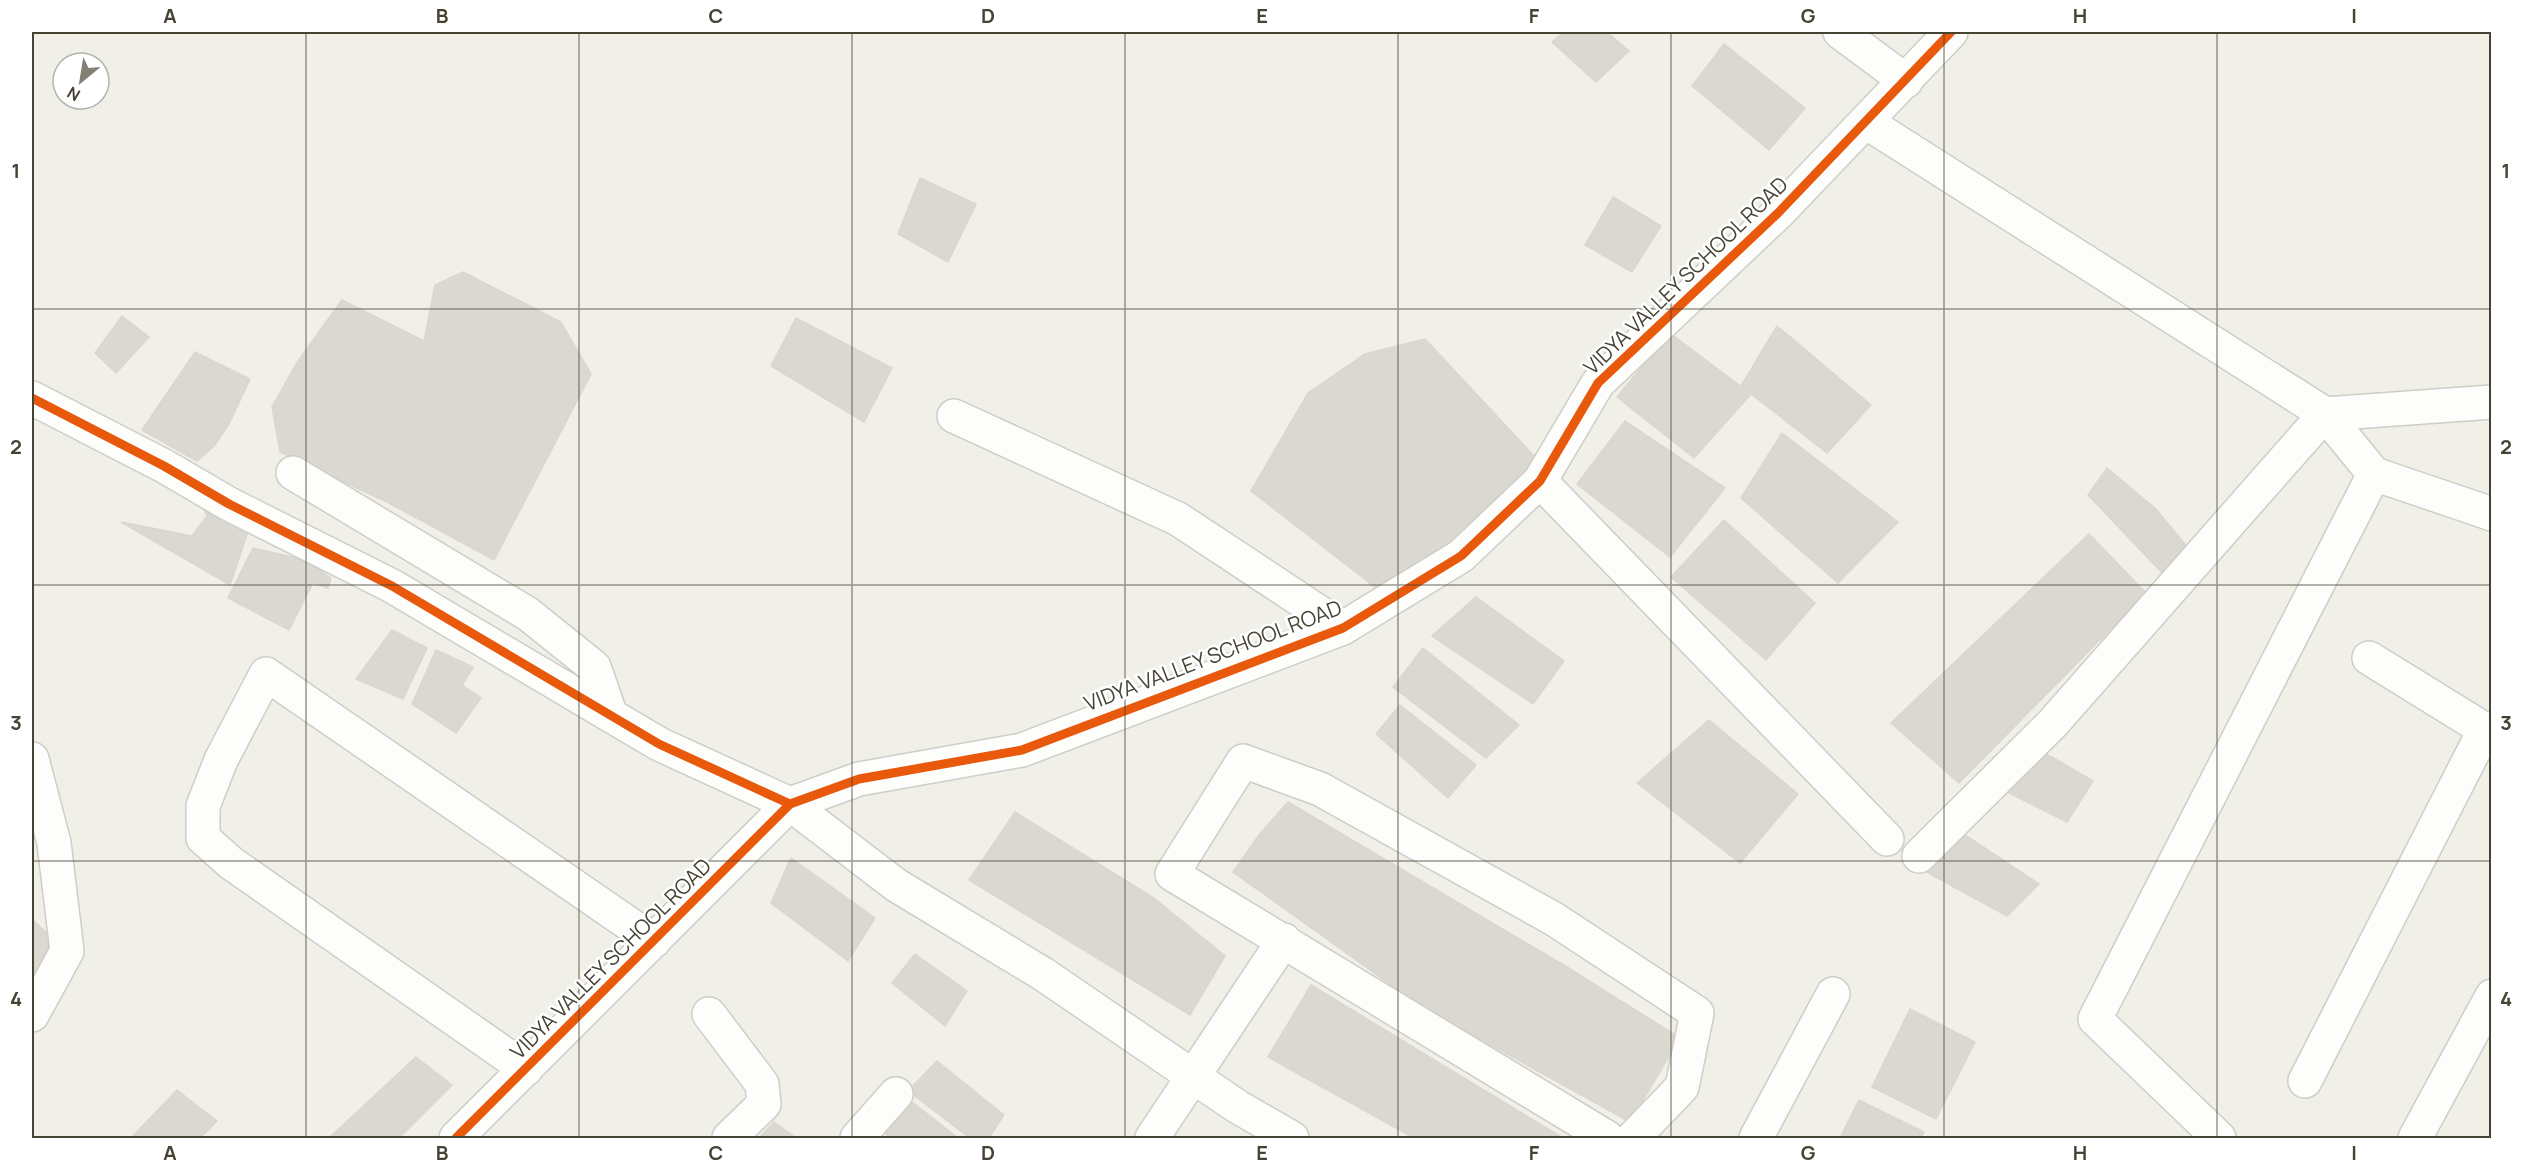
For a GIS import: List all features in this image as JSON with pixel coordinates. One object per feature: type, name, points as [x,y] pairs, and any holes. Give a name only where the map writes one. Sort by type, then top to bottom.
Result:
[{"type":"street","points":[[1840,32],[1906,81]]},
{"type":"street","name":"VIDYA VALLEY SCHOOL ROAD","points":[[456,1138],[790,804],[860,779],[1022,750],[1344,628],[1461,556],[1540,481],[1598,383],[1778,213],[1951,32]]},
{"type":"street","points":[[1866,122],[2325,414],[2374,474],[2492,514]]},
{"type":"street","points":[[32,398],[164,466],[229,504],[392,586],[659,744],[790,804],[896,885],[1043,974],[1238,1107],[1292,1138]]},
{"type":"street","points":[[1919,856],[2053,723],[2325,414],[2492,402]]},
{"type":"street","points":[[954,416],[1178,519],[1344,628]]},
{"type":"street","points":[[293,473],[528,614],[594,667],[611,716]]},
{"type":"street","points":[[2219,1138],[2095,1019],[2374,474]]},
{"type":"street","points":[[1540,481],[1887,839]]},
{"type":"street","points":[[2305,1081],[2488,732],[2369,658]]},
{"type":"street","points":[[526,1069],[231,863],[203,838],[203,806],[221,760],[266,674],[654,941]]},
{"type":"street","points":[[32,759],[54,843],[67,951],[32,1015]]},
{"type":"street","points":[[1608,1138],[1172,874],[1243,761],[1320,789],[1524,902],[1554,919],[1697,1013],[1682,1087],[1633,1138]]},
{"type":"street","points":[[1152,1138],[1284,940]]},
{"type":"street","points":[[1756,1138],[1833,994]]},
{"type":"street","points":[[2415,1138],[2492,996]]},
{"type":"street","points":[[709,1014],[762,1084],[764,1104],[729,1138]]},
{"type":"street","points":[[857,1138],[896,1094]]},
{"type":"building","points":[[1564,32],[1607,32],[1629,51],[1596,82],[1552,42]]},
{"type":"building","points":[[1724,44],[1805,108],[1769,150],[1692,86]]},
{"type":"building","points":[[920,178],[976,204],[948,262],[898,234]]},
{"type":"building","points":[[1613,197],[1661,226],[1632,272],[1585,245]]},
{"type":"building","points":[[463,272],[561,322],[591,374],[494,560],[389,503],[280,452],[272,407],[298,361],[342,300],[424,341],[435,285]]},
{"type":"building","points":[[122,316],[149,337],[116,373],[95,353]]},
{"type":"building","points":[[796,318],[892,368],[864,422],[771,366]]},
{"type":"building","points":[[1777,326],[1871,405],[1827,453],[1741,386]]},
{"type":"building","points":[[1670,333],[1751,394],[1694,458],[1617,397]]},
{"type":"building","points":[[1425,339],[1547,470],[1384,594],[1251,491],[1308,393],[1365,354]]},
{"type":"building","points":[[195,352],[250,379],[229,424],[215,445],[197,461],[142,430]]},
{"type":"building","points":[[1625,421],[1725,488],[1670,557],[1577,484]]},
{"type":"building","points":[[1782,433],[1898,522],[1838,583],[1741,498]]},
{"type":"building","points":[[2107,468],[2156,509],[2193,554],[2167,578],[2088,495]]},
{"type":"building","points":[[205,511],[248,532],[230,585],[121,522],[192,536],[207,516]]},
{"type":"building","points":[[1724,520],[1815,603],[1766,660],[1671,577]]},
{"type":"building","points":[[2089,534],[2146,593],[1959,783],[1891,723]]},
{"type":"building","points":[[253,548],[305,560],[331,578],[328,588],[313,583],[289,630],[228,598]]},
{"type":"building","points":[[1476,597],[1564,661],[1533,704],[1432,636]]},
{"type":"building","points":[[392,630],[427,648],[403,699],[356,679]]},
{"type":"building","points":[[1423,648],[1519,725],[1486,758],[1393,687]]},
{"type":"building","points":[[436,650],[473,667],[462,685],[481,698],[456,733],[412,704]]},
{"type":"building","points":[[1400,705],[1476,765],[1448,798],[1376,734]]},
{"type":"building","points":[[1709,720],[1798,794],[1740,863],[1637,783]]},
{"type":"building","points":[[2033,746],[2093,781],[2067,822],[2001,789]]},
{"type":"building","points":[[1288,802],[1567,967],[1680,1038],[1630,1122],[1422,1007],[1233,872],[1259,835]]},
{"type":"building","points":[[1015,812],[1154,898],[1225,956],[1190,1015],[969,880]]},
{"type":"building","points":[[1956,829],[2039,884],[2007,916],[1923,870]]},
{"type":"building","points":[[791,858],[875,918],[848,961],[771,903]]},
{"type":"building","points":[[32,919],[51,937],[45,977],[32,999]]},
{"type":"building","points":[[915,954],[967,991],[945,1026],[892,983]]},
{"type":"building","points":[[1311,985],[1563,1138],[1414,1138],[1268,1057]]},
{"type":"building","points":[[1910,1009],[1975,1042],[1936,1119],[1872,1087]]},
{"type":"building","points":[[416,1057],[452,1085],[399,1138],[329,1138]]},
{"type":"building","points":[[937,1061],[1004,1115],[989,1138],[970,1138],[908,1091]]},
{"type":"building","points":[[177,1090],[217,1121],[200,1138],[131,1138]]},
{"type":"building","points":[[907,1098],[958,1138],[891,1138],[878,1128]]},
{"type":"building","points":[[1859,1100],[1924,1132],[1921,1138],[1840,1138]]},
{"type":"building","points":[[774,1122],[796,1138],[759,1138]]},
{"type":"cycle path","points":[[456,1138],[790,804],[859,779],[1022,750],[1343,628],[1461,556],[1540,481],[1598,383],[1778,213],[1951,32]]},
{"type":"cycle path","points":[[32,398],[164,466],[229,504],[392,586],[659,744],[790,804]]}]
